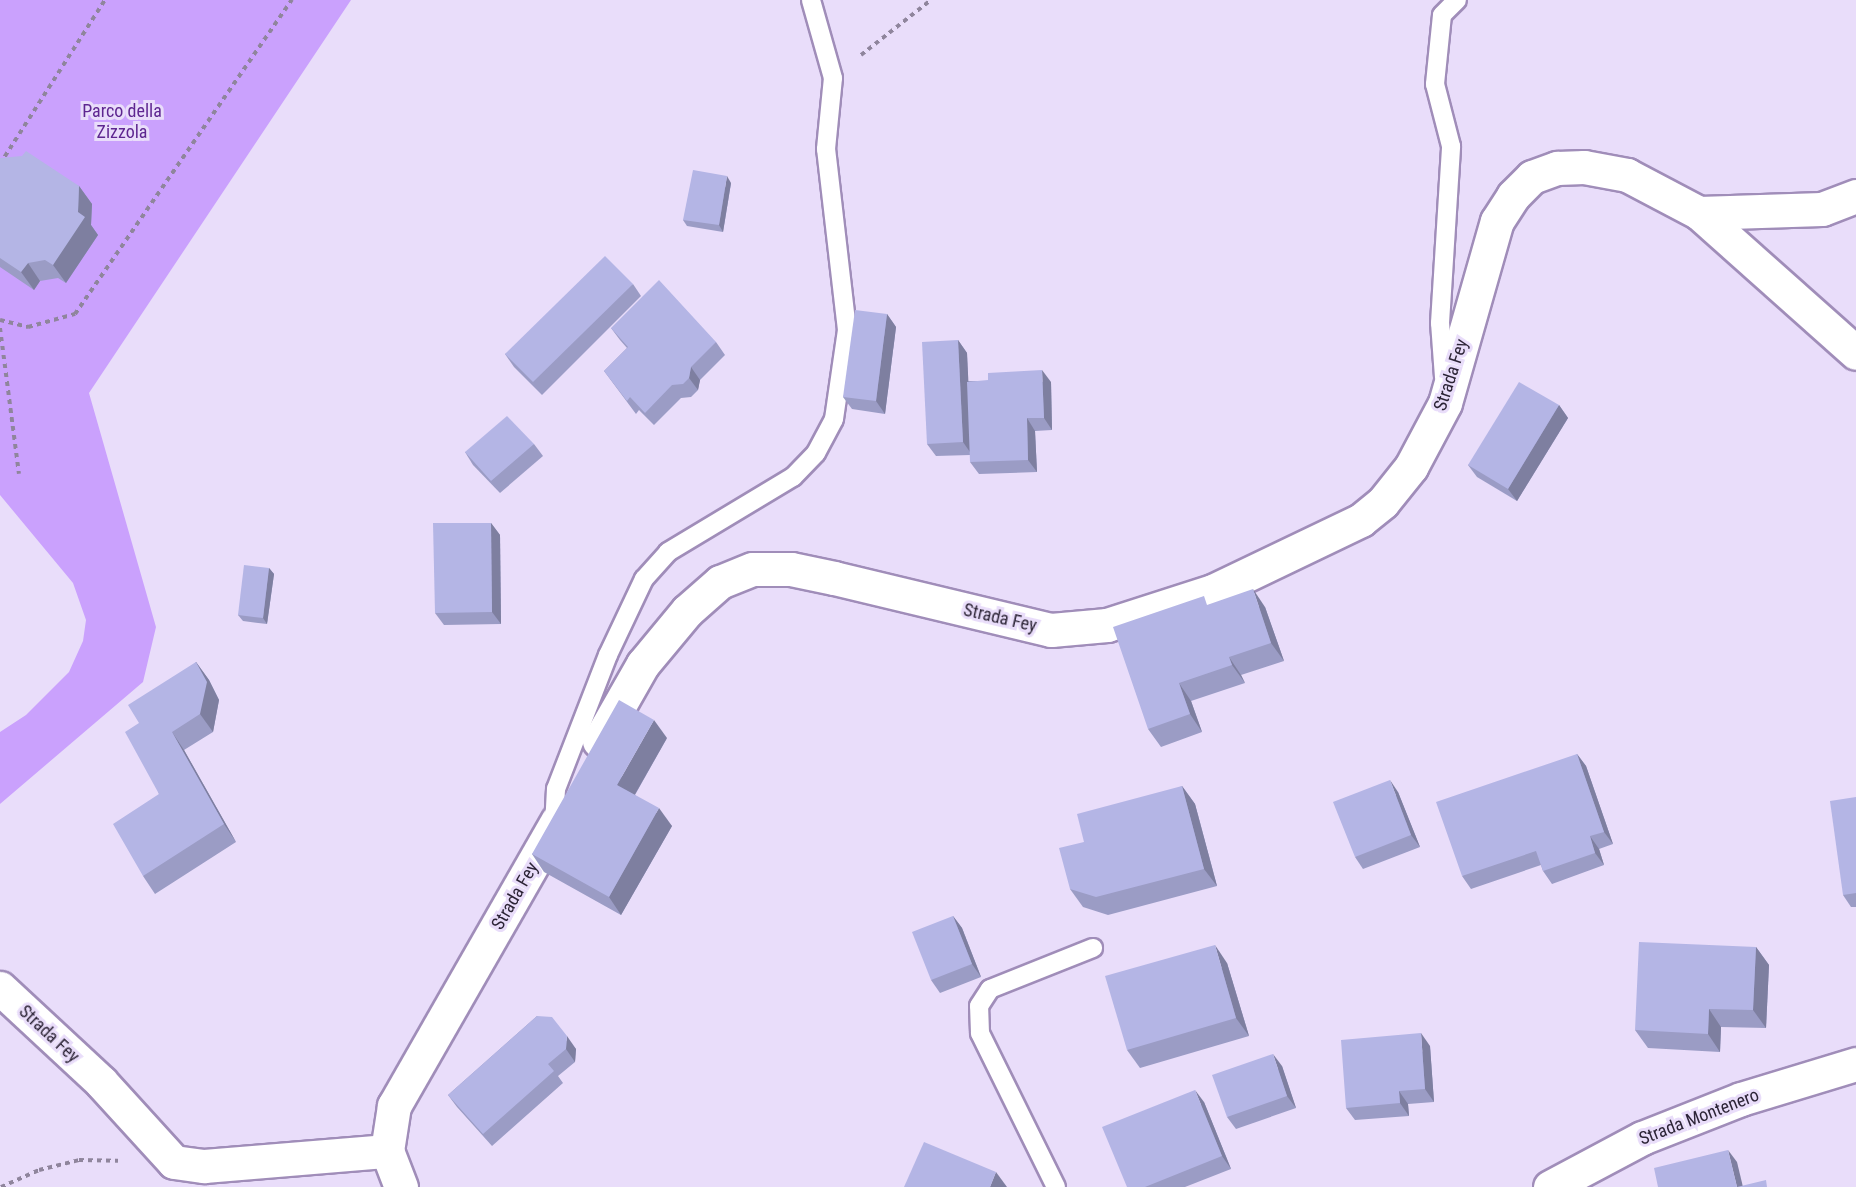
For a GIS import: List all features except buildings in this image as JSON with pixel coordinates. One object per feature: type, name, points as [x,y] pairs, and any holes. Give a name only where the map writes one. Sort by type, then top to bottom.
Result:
[{"type":"street","name":"Strada Fey","points":[[400,1187],[387,1152],[394,1106],[554,827],[643,664],[687,611],[720,582],[753,569],[791,569],[1051,630],[1107,625],[1213,591],[1361,520],[1383,502],[1411,467],[1445,403],[1497,221],[1513,196],[1532,177],[1557,168],[1584,167],[1627,175],[1699,213],[1758,270],[1856,353]]},
{"type":"street","name":"Strada Fey","points":[[1699,213],[1822,209],[1856,196]]},
{"type":"street","name":"Strada Fey","points":[[0,988],[101,1082],[174,1162]]},
{"type":"street","name":"Strada Montenero","points":[[1550,1187],[1653,1134],[1741,1099],[1856,1064]]},
{"type":"street","points":[[174,1162],[204,1166],[387,1152]]},
{"type":"lane","points":[[554,827],[556,789],[608,656],[644,579],[668,552],[793,477],[816,453],[834,419],[847,330],[826,149],[833,78],[811,0]]},
{"type":"lane","points":[[1445,403],[1440,323],[1451,146],[1435,84],[1442,15],[1457,0]]},
{"type":"lane","points":[[1056,1187],[980,1033],[979,1006],[990,988],[1093,948]]},
{"type":"path","points":[[0,164],[105,0]]},
{"type":"path","points":[[0,320],[28,327],[75,314],[292,0]]},
{"type":"path","points":[[833,78],[931,0]]},
{"type":"path","points":[[0,328],[19,474]]},
{"type":"path","points":[[1,1187],[39,1170],[79,1160],[174,1162]]},
{"type":"green space","name":"Parco della Zizzola","points":[[0,0],[351,0],[89,393],[156,627],[143,682],[0,804],[0,732],[26,715],[69,672],[83,641],[86,620],[73,583],[0,495]]}]
